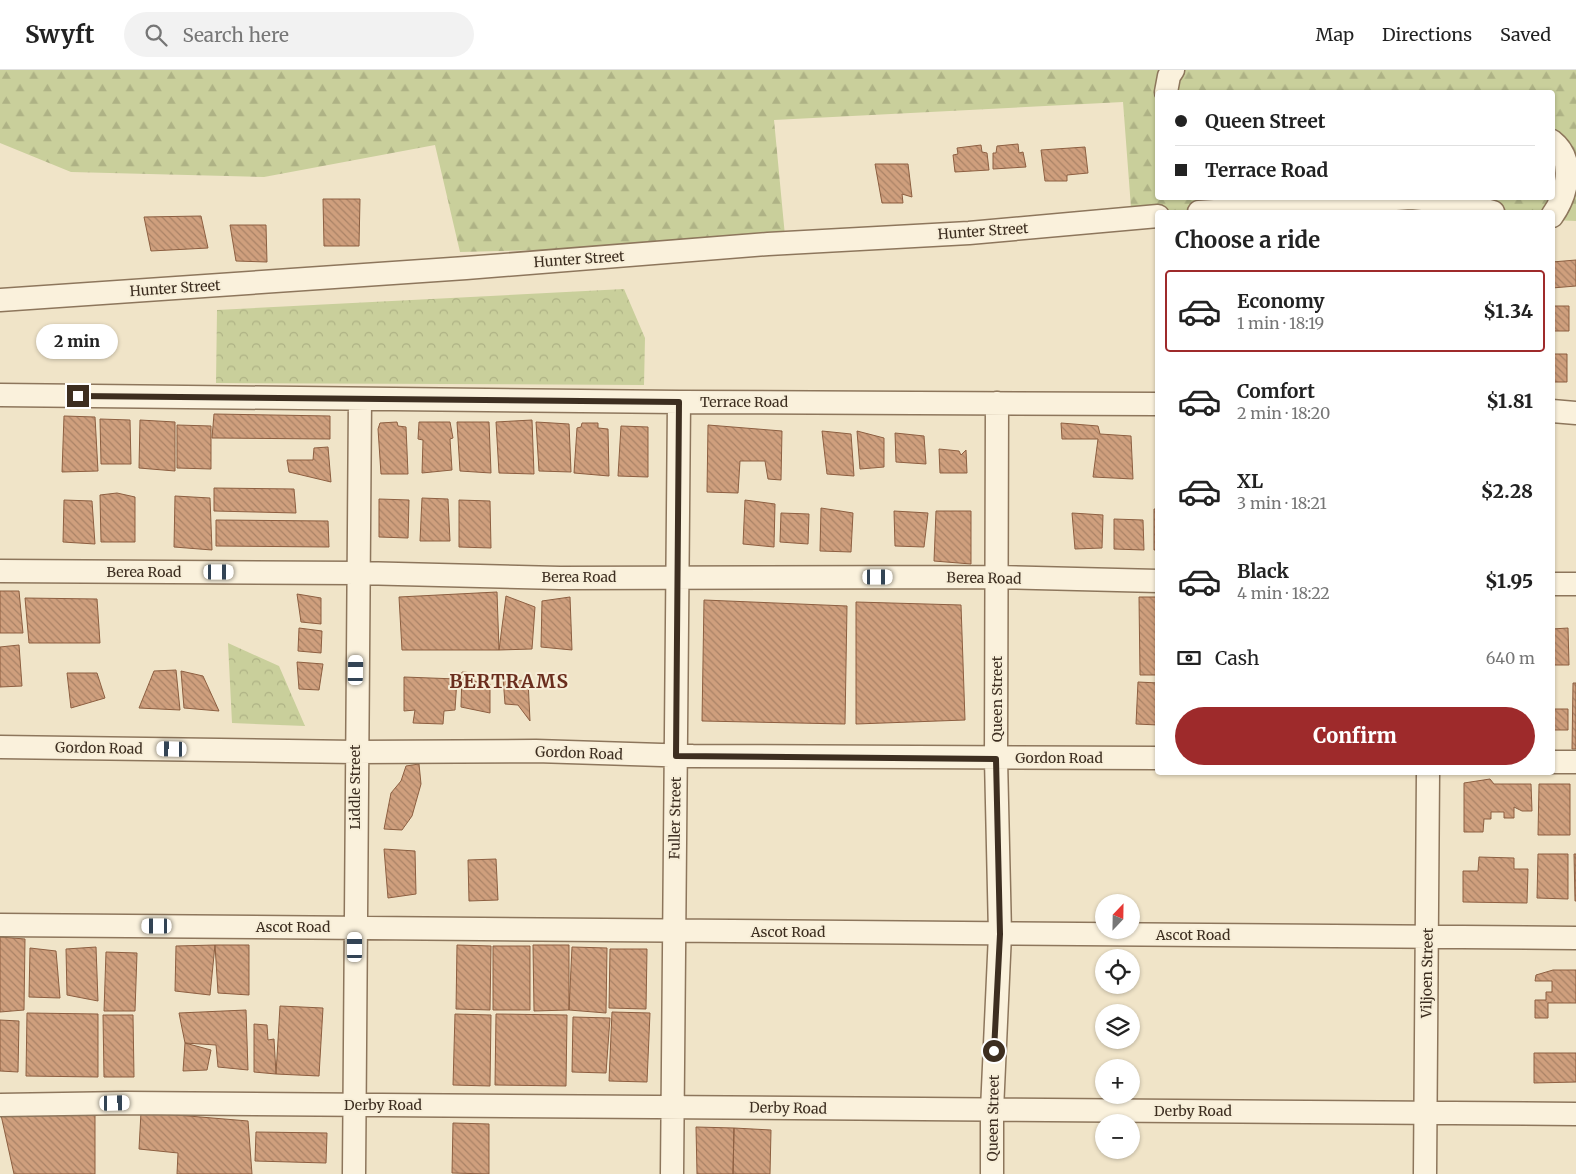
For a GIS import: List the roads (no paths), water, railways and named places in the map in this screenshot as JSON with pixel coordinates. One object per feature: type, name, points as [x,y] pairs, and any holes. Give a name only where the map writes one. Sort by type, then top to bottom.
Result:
[{"type":"street","points":[[1166,90],[1168,76],[1173,70]]},
{"type":"street","points":[[1555,143],[1564,159],[1567,182],[1555,210]]},
{"type":"street","points":[[1229,210],[1382,200]]},
{"type":"street","points":[[1434,200],[1457,202],[1486,210]]},
{"type":"street","name":"Hunter Street","points":[[0,300],[466,268],[768,244],[968,233],[1155,216]]},
{"type":"street","name":"Terrace Road","points":[[0,395],[679,402],[1155,404]]},
{"type":"street","name":"Liddle Street","points":[[354,1174],[360,399]]},
{"type":"street","name":"Fuller Street","points":[[672,1174],[679,402]]},
{"type":"street","name":"Queen Street","points":[[992,1174],[992,1110],[1000,934],[996,759],[997,403]]},
{"type":"street","points":[[1555,411],[1576,413]]},
{"type":"street","name":"Berea Road","points":[[0,571],[358,573],[560,578],[678,576],[997,577],[1155,581]]},
{"type":"street","points":[[1555,584],[1576,584]]},
{"type":"street","name":"Gordon Road","points":[[0,747],[356,752],[536,751],[676,756],[996,759],[1155,758]]},
{"type":"street","points":[[1555,762],[1576,762]]},
{"type":"street","name":"Viljoen Street","points":[[1425,1174],[1428,775]]},
{"type":"street","name":"Ascot Road","points":[[0,925],[1576,938]]},
{"type":"street","name":"Derby Road","points":[[0,1105],[126,1102],[1576,1114]]},
{"type":"district","name":"BERTRAMS","points":[[509,681]]}]
